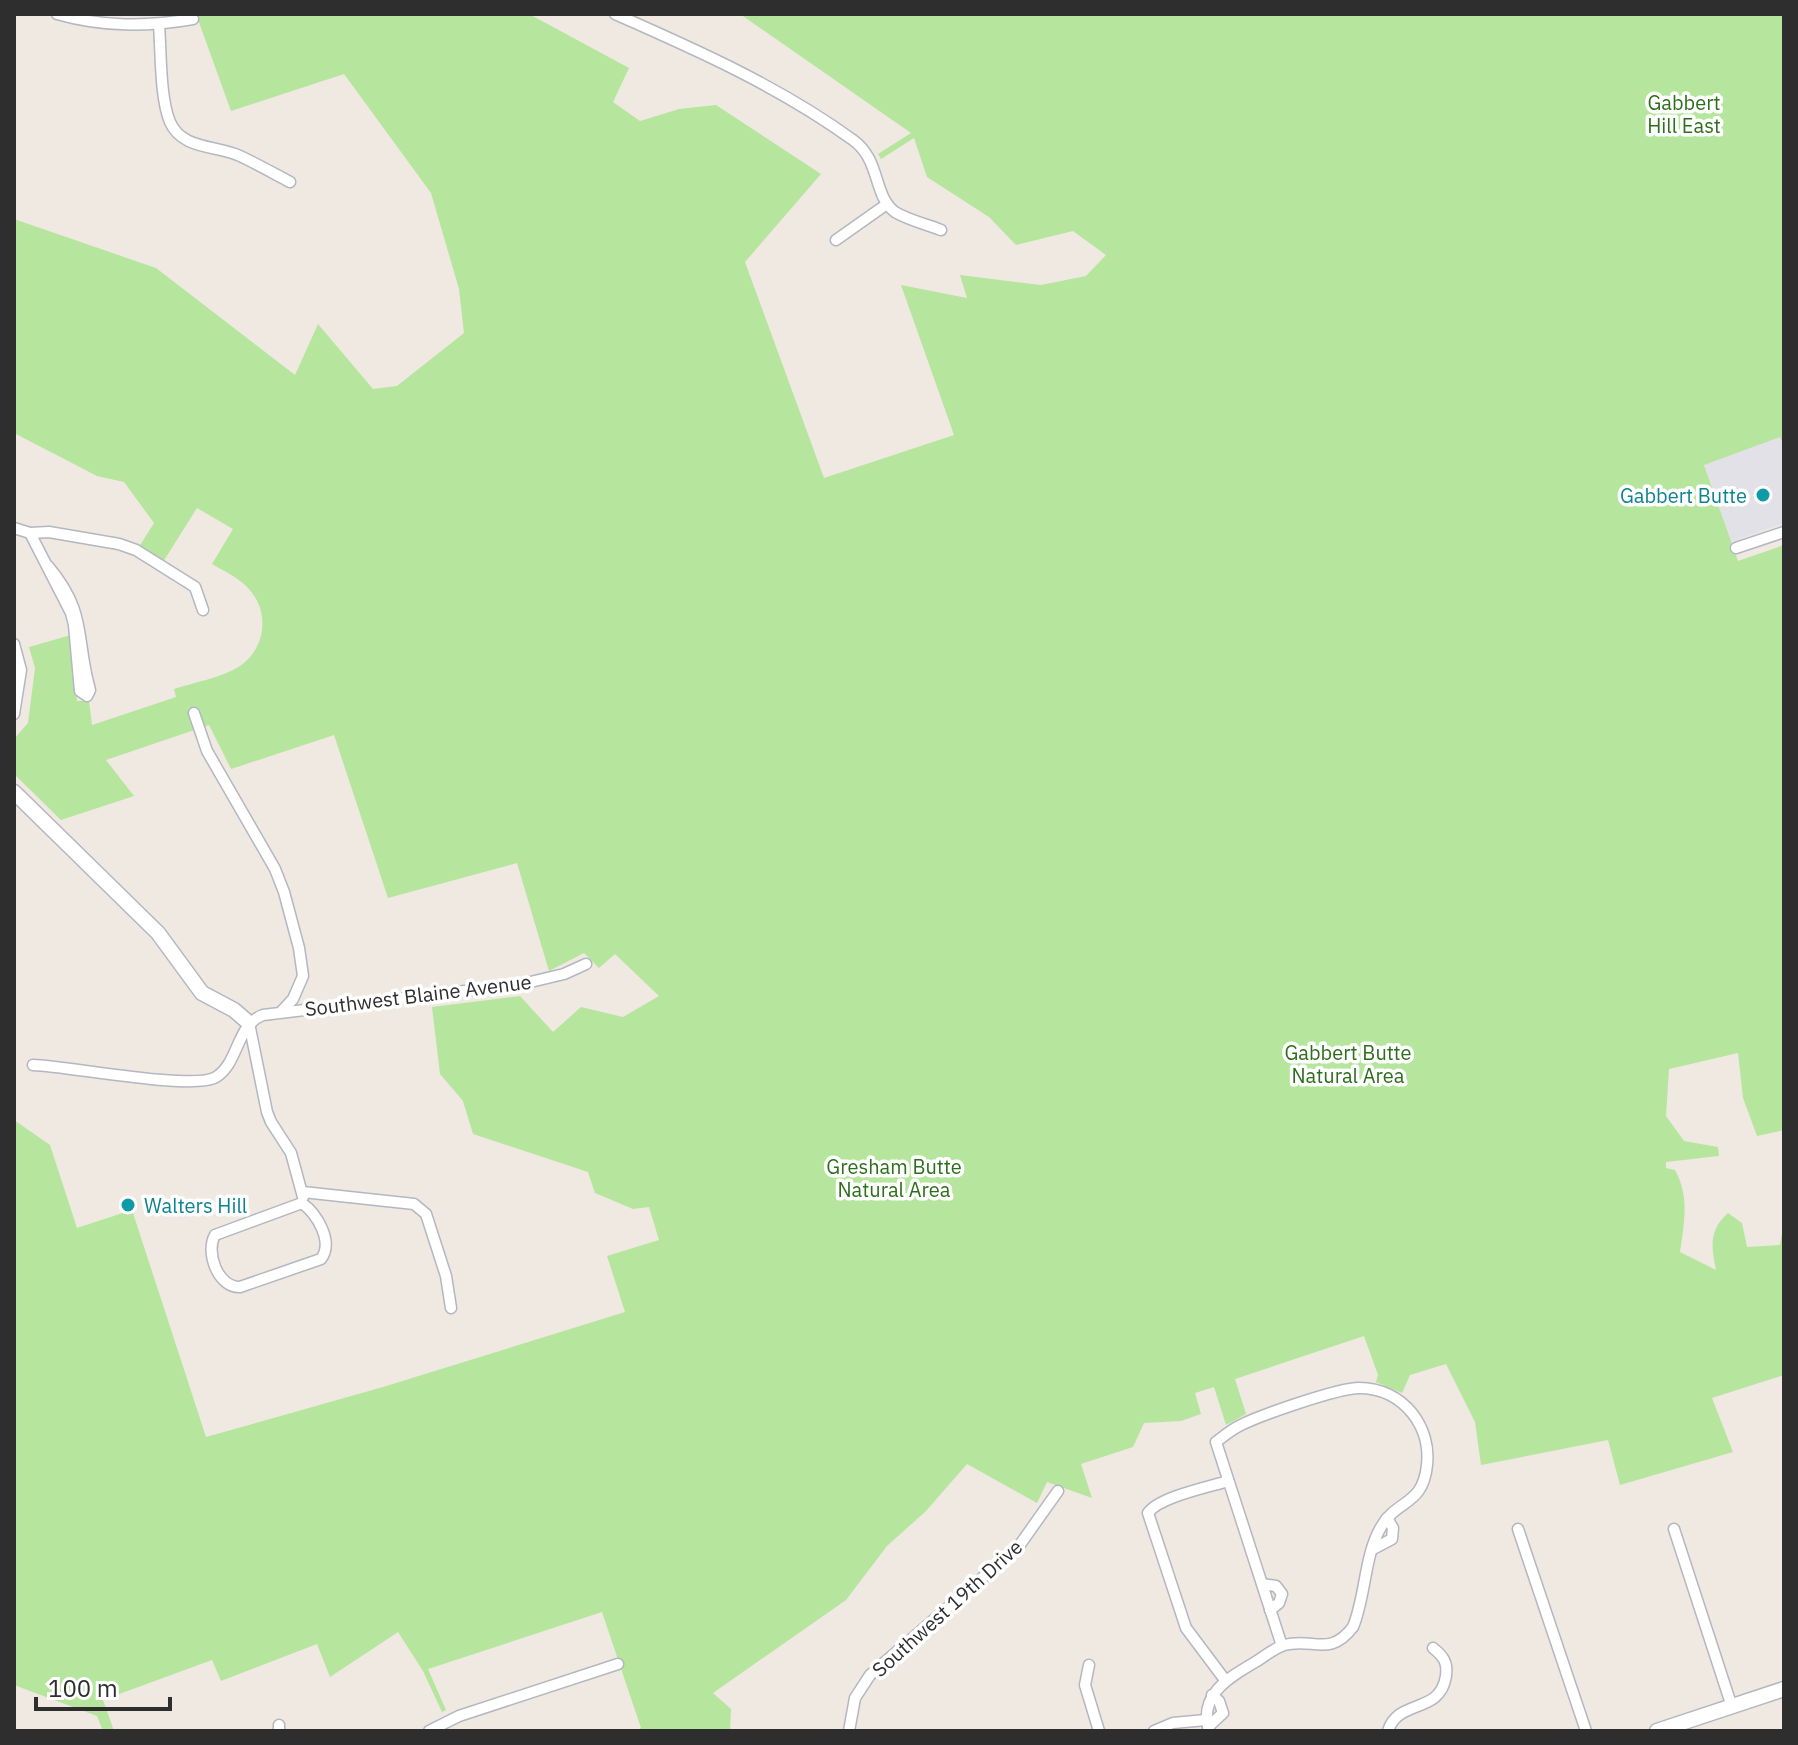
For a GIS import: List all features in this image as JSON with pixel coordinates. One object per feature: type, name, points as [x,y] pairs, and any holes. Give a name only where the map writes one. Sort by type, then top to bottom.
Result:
[{"type":"street","points":[[57,14],[159,24],[193,19]]},
{"type":"street","points":[[615,14],[768,86],[849,137],[871,159],[887,204],[904,216],[941,230]]},
{"type":"street","points":[[159,24],[166,111],[175,132],[198,145],[237,154],[290,182]]},
{"type":"street","points":[[836,240],[887,204]]},
{"type":"street","points":[[14,528],[30,533],[49,532],[88,538],[136,550],[195,587],[203,610]]},
{"type":"street","points":[[1736,548],[1784,532]]},
{"type":"street","points":[[30,533],[71,613],[80,691],[87,696],[90,690],[77,615],[48,566]]},
{"type":"street","points":[[14,644],[21,670],[14,714]]},
{"type":"street","points":[[194,713],[207,751],[275,869],[284,892],[303,976],[298,991],[282,1011]]},
{"type":"street","points":[[14,792],[158,933],[202,993],[234,1010],[249,1023],[267,1112],[291,1153],[303,1198],[317,1216],[327,1245],[321,1259],[240,1287],[232,1288],[221,1280],[211,1251],[215,1235],[303,1198],[414,1204],[426,1214],[446,1276],[451,1308]]},
{"type":"street","name":"Southwest Blaine Avenue","points":[[249,1023],[258,1017],[282,1011],[510,986],[555,977],[586,964]]},
{"type":"street","points":[[33,1065],[180,1082],[204,1081],[222,1072],[249,1023]]},
{"type":"street","points":[[1154,1731],[1173,1723],[1208,1726],[1212,1695],[1225,1680],[1282,1646],[1319,1647],[1335,1643],[1347,1635],[1356,1620],[1381,1528],[1387,1518],[1421,1490],[1427,1466],[1424,1436],[1415,1417],[1388,1394],[1357,1388],[1334,1392],[1245,1423],[1216,1442],[1282,1646]]},
{"type":"street","points":[[1225,1680],[1186,1628],[1148,1513],[1163,1502],[1228,1481]]},
{"type":"street","name":"Southwest 19th Drive","points":[[849,1731],[855,1698],[870,1675],[1019,1546],[1058,1491]]},
{"type":"street","points":[[1518,1529],[1586,1731]]},
{"type":"street","points":[[1674,1529],[1732,1707]]},
{"type":"street","points":[[1262,1584],[1276,1586],[1282,1594],[1279,1603],[1270,1610]]},
{"type":"street","points":[[1388,1731],[1394,1718],[1426,1704],[1438,1695],[1444,1685],[1446,1664],[1443,1656],[1433,1648]]},
{"type":"street","points":[[429,1731],[459,1716],[618,1664]]},
{"type":"street","points":[[1089,1665],[1085,1685],[1099,1731]]},
{"type":"street","points":[[1657,1731],[1784,1689]]},
{"type":"shaded area","points":[[1781,436],[1784,446],[1784,523],[1731,542],[1704,464]]},
{"type":"green space","points":[[196,14],[529,14],[629,68],[613,102],[640,121],[679,109],[716,105],[821,174],[745,262],[824,478],[954,435],[901,285],[967,298],[960,275],[1041,285],[1086,276],[1106,255],[1073,231],[1016,245],[989,217],[927,177],[914,138],[881,159],[878,154],[911,133],[740,14],[1784,14],[1784,446],[1780,437],[1704,465],[1738,561],[1784,545],[1784,1130],[1757,1136],[1743,1098],[1738,1053],[1669,1069],[1666,1116],[1684,1141],[1718,1147],[1719,1156],[1666,1162],[1666,1168],[1675,1170],[1683,1190],[1685,1211],[1680,1252],[1716,1270],[1713,1239],[1717,1226],[1728,1213],[1742,1223],[1747,1247],[1780,1245],[1784,1221],[1784,1375],[1712,1398],[1733,1452],[1620,1485],[1608,1440],[1481,1465],[1475,1422],[1446,1364],[1410,1375],[1402,1393],[1376,1382],[1378,1375],[1364,1336],[1235,1379],[1246,1414],[1226,1425],[1214,1387],[1195,1393],[1201,1414],[1181,1421],[1144,1423],[1133,1447],[1081,1464],[1092,1498],[1047,1482],[1037,1503],[967,1464],[926,1511],[887,1546],[846,1600],[713,1693],[731,1709],[730,1731],[634,1731],[641,1728],[602,1612],[428,1669],[446,1710],[442,1712],[423,1671],[398,1632],[330,1677],[317,1644],[221,1681],[212,1660],[103,1700],[114,1731],[103,1731],[97,1716],[14,1685],[14,1120],[50,1145],[77,1228],[132,1210],[206,1437],[383,1387],[625,1312],[607,1256],[659,1240],[649,1207],[633,1209],[595,1193],[588,1172],[473,1134],[463,1101],[440,1074],[432,1007],[520,996],[553,1032],[581,1007],[623,1017],[659,996],[615,954],[599,968],[584,953],[549,971],[517,863],[388,898],[334,735],[231,769],[209,725],[106,760],[134,796],[61,820],[14,774],[14,739],[28,723],[35,668],[29,647],[71,635],[77,701],[89,701],[92,725],[176,697],[174,689],[216,677],[240,666],[260,640],[262,619],[256,598],[249,589],[212,564],[233,529],[197,508],[163,562],[139,547],[154,523],[124,482],[97,476],[14,433],[14,219],[156,268],[295,375],[318,324],[373,389],[397,386],[464,333],[459,289],[431,193],[344,74],[231,111]]},
{"type":"place","name":"Gabbert Butte","points":[[1763,495]]},
{"type":"place","name":"Walters Hill","points":[[128,1205]]},
{"type":"park label","name":"Gabbert Hill East","points":[[1684,114]]},
{"type":"park label","name":"Gabbert Butte Natural Area","points":[[1348,1064]]},
{"type":"park label","name":"Gresham Butte Natural Area","points":[[894,1178]]}]
